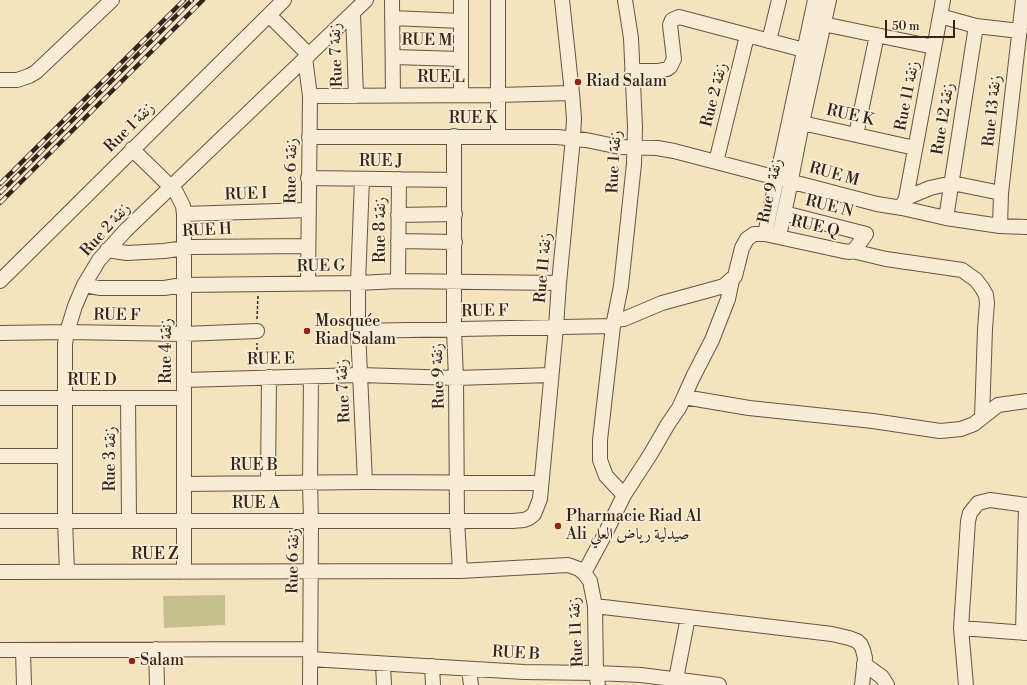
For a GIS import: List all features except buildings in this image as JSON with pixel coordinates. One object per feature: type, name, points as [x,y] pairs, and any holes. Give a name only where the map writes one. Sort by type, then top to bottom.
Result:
[{"type":"street","points":[[0,80],[17,80],[36,72],[112,0]]},
{"type":"street","name":"Rue 1 زنقة","points":[[0,281],[284,0]]},
{"type":"street","name":"Rue 2 زنقة","points":[[67,572],[65,520],[65,344],[66,332],[84,285],[95,265],[107,250],[366,0]]},
{"type":"street","points":[[392,0],[393,95]]},
{"type":"street","points":[[461,0],[461,95]]},
{"type":"street","points":[[498,0],[498,136]]},
{"type":"street","name":"Rue 11 زنقة","points":[[512,521],[529,518],[534,514],[540,499],[559,283],[574,138],[572,93],[562,0]]},
{"type":"street","name":"Rue 1 زنقة","points":[[624,495],[606,476],[600,460],[602,416],[613,323],[621,286],[635,148],[631,38],[626,0]]},
{"type":"street","points":[[769,41],[779,0]]},
{"type":"street","name":"Rue 9 زنقة","points":[[772,235],[784,180],[804,50],[815,0]]},
{"type":"street","name":"Rue 9 زنقة","points":[[772,235],[784,213],[784,180],[802,123],[829,0]]},
{"type":"street","name":"Rue 11 زنقة","points":[[904,203],[943,0]]},
{"type":"street","name":"Rue 13 زنقة","points":[[1000,226],[1001,193],[1022,46],[1020,31],[1025,0]]},
{"type":"street","name":"Rue 7 زنقة","points":[[353,13],[356,96]]},
{"type":"street","points":[[269,15],[307,56]]},
{"type":"street","points":[[940,16],[976,26],[1020,31]]},
{"type":"street","points":[[632,71],[658,71],[670,67],[674,59],[670,25],[672,20],[677,17],[684,17],[747,36],[804,50]]},
{"type":"street","points":[[392,18],[461,21]]},
{"type":"street","points":[[823,24],[934,47]]},
{"type":"street","name":"Rue 12 زنقة","points":[[946,218],[976,26]]},
{"type":"street","points":[[856,135],[877,35]]},
{"type":"street","name":"Rue 2 زنقة","points":[[716,162],[747,36]]},
{"type":"street","name":"Rue 6 زنقة","points":[[307,56],[310,96],[308,284]]},
{"type":"street","name":"RUE M","points":[[393,57],[461,59]]},
{"type":"street","name":"RUE L","points":[[310,96],[572,93]]},
{"type":"street","name":"RUE K","points":[[802,123],[915,148]]},
{"type":"street","name":"Rue 9 زنقة","points":[[454,136],[454,330],[456,378],[457,521],[460,571]]},
{"type":"street","name":"RUE K","points":[[309,137],[498,136],[574,138],[620,147],[635,148]]},
{"type":"street","name":"RUE M","points":[[635,148],[657,148],[674,151],[877,204],[904,203],[946,218],[1000,226],[1027,227]]},
{"type":"street","name":"Rue 4 زنقة","points":[[132,149],[171,187],[180,199],[184,214],[184,572]]},
{"type":"street","name":"RUE J","points":[[308,178],[454,180]]},
{"type":"street","name":"Rue 7 زنقة","points":[[362,178],[358,283],[358,331],[365,482]]},
{"type":"street","name":"Rue 8 زنقة","points":[[398,179],[398,281]]},
{"type":"street","points":[[904,203],[930,188],[952,183],[1001,193]]},
{"type":"street","name":"RUE I","points":[[184,214],[308,210]]},
{"type":"street","name":"RUE N","points":[[784,213],[866,234],[860,244],[848,251]]},
{"type":"street","points":[[398,215],[454,214]]},
{"type":"street","points":[[584,573],[624,495],[679,408],[712,340],[728,299],[742,248],[747,239],[754,234],[772,235]]},
{"type":"street","name":"RUE Q","points":[[772,235],[886,259],[962,270],[976,280],[986,295],[987,303],[982,418]]},
{"type":"street","points":[[398,241],[454,242]]},
{"type":"street","name":"RUE H","points":[[107,250],[127,253],[164,251],[184,247],[308,246]]},
{"type":"street","name":"RUE F","points":[[358,331],[556,327],[613,323],[662,303],[721,287],[732,280]]},
{"type":"street","name":"RUE G","points":[[84,285],[99,288],[164,288],[183,286],[398,281],[559,283]]},
{"type":"street","name":"RUE F","points":[[0,334],[66,332],[184,334],[257,332]]},
{"type":"street","name":"RUE E","points":[[184,380],[360,375],[456,378],[551,375]]},
{"type":"street","points":[[268,483],[269,377]]},
{"type":"street","name":"Rue 6 زنقة","points":[[310,685],[311,377]]},
{"type":"street","points":[[684,397],[750,408],[873,421],[940,431],[961,428],[974,424],[989,410],[998,405],[1027,401]]},
{"type":"street","name":"RUE D","points":[[0,398],[184,398]]},
{"type":"street","name":"Rue 3 زنقة","points":[[128,398],[129,520]]},
{"type":"street","points":[[0,456],[65,456]]},
{"type":"street","name":"RUE B","points":[[184,484],[365,482],[541,483]]},
{"type":"street","points":[[961,628],[1025,633],[1026,505],[990,500],[978,503],[970,513],[968,521],[961,628],[966,685]]},
{"type":"street","name":"RUE A","points":[[0,521],[512,521]]},
{"type":"street","name":"Rue 11 زنقة","points":[[460,571],[568,565],[579,569],[590,581],[595,606],[597,679]]},
{"type":"street","points":[[310,572],[460,571]]},
{"type":"street","name":"RUE Z","points":[[0,572],[310,572]]},
{"type":"street","points":[[595,606],[832,634],[849,638],[857,641],[861,645],[865,658],[862,685]]},
{"type":"street","points":[[676,679],[688,617]]},
{"type":"street","points":[[156,649],[157,685]]},
{"type":"street","points":[[0,650],[156,649],[310,654]]},
{"type":"street","points":[[24,650],[24,685]]},
{"type":"street","name":"RUE B","points":[[310,654],[383,664],[469,669],[525,679],[597,679],[641,675],[719,685]]},
{"type":"street","points":[[383,664],[384,685]]},
{"type":"street","points":[[864,664],[882,677],[887,685]]},
{"type":"street","points":[[432,666],[433,685]]},
{"type":"street","points":[[469,669],[471,685]]},
{"type":"shaded area","points":[[225,595],[225,625],[164,628],[163,596]]},
{"type":"railway","points":[[0,184],[184,0]]},
{"type":"railway","points":[[0,193],[192,0]]},
{"type":"railway","points":[[0,203],[203,0]]},
{"type":"place","name":"Riad Salam","points":[[578,82]]},
{"type":"place","name":"Mosquée Riad Salam","points":[[307,331]]},
{"type":"place","name":"Pharmacie Riad Al Ali صيدلية رياض العلي","points":[[558,526]]},
{"type":"place","name":"Salam","points":[[132,661]]}]
